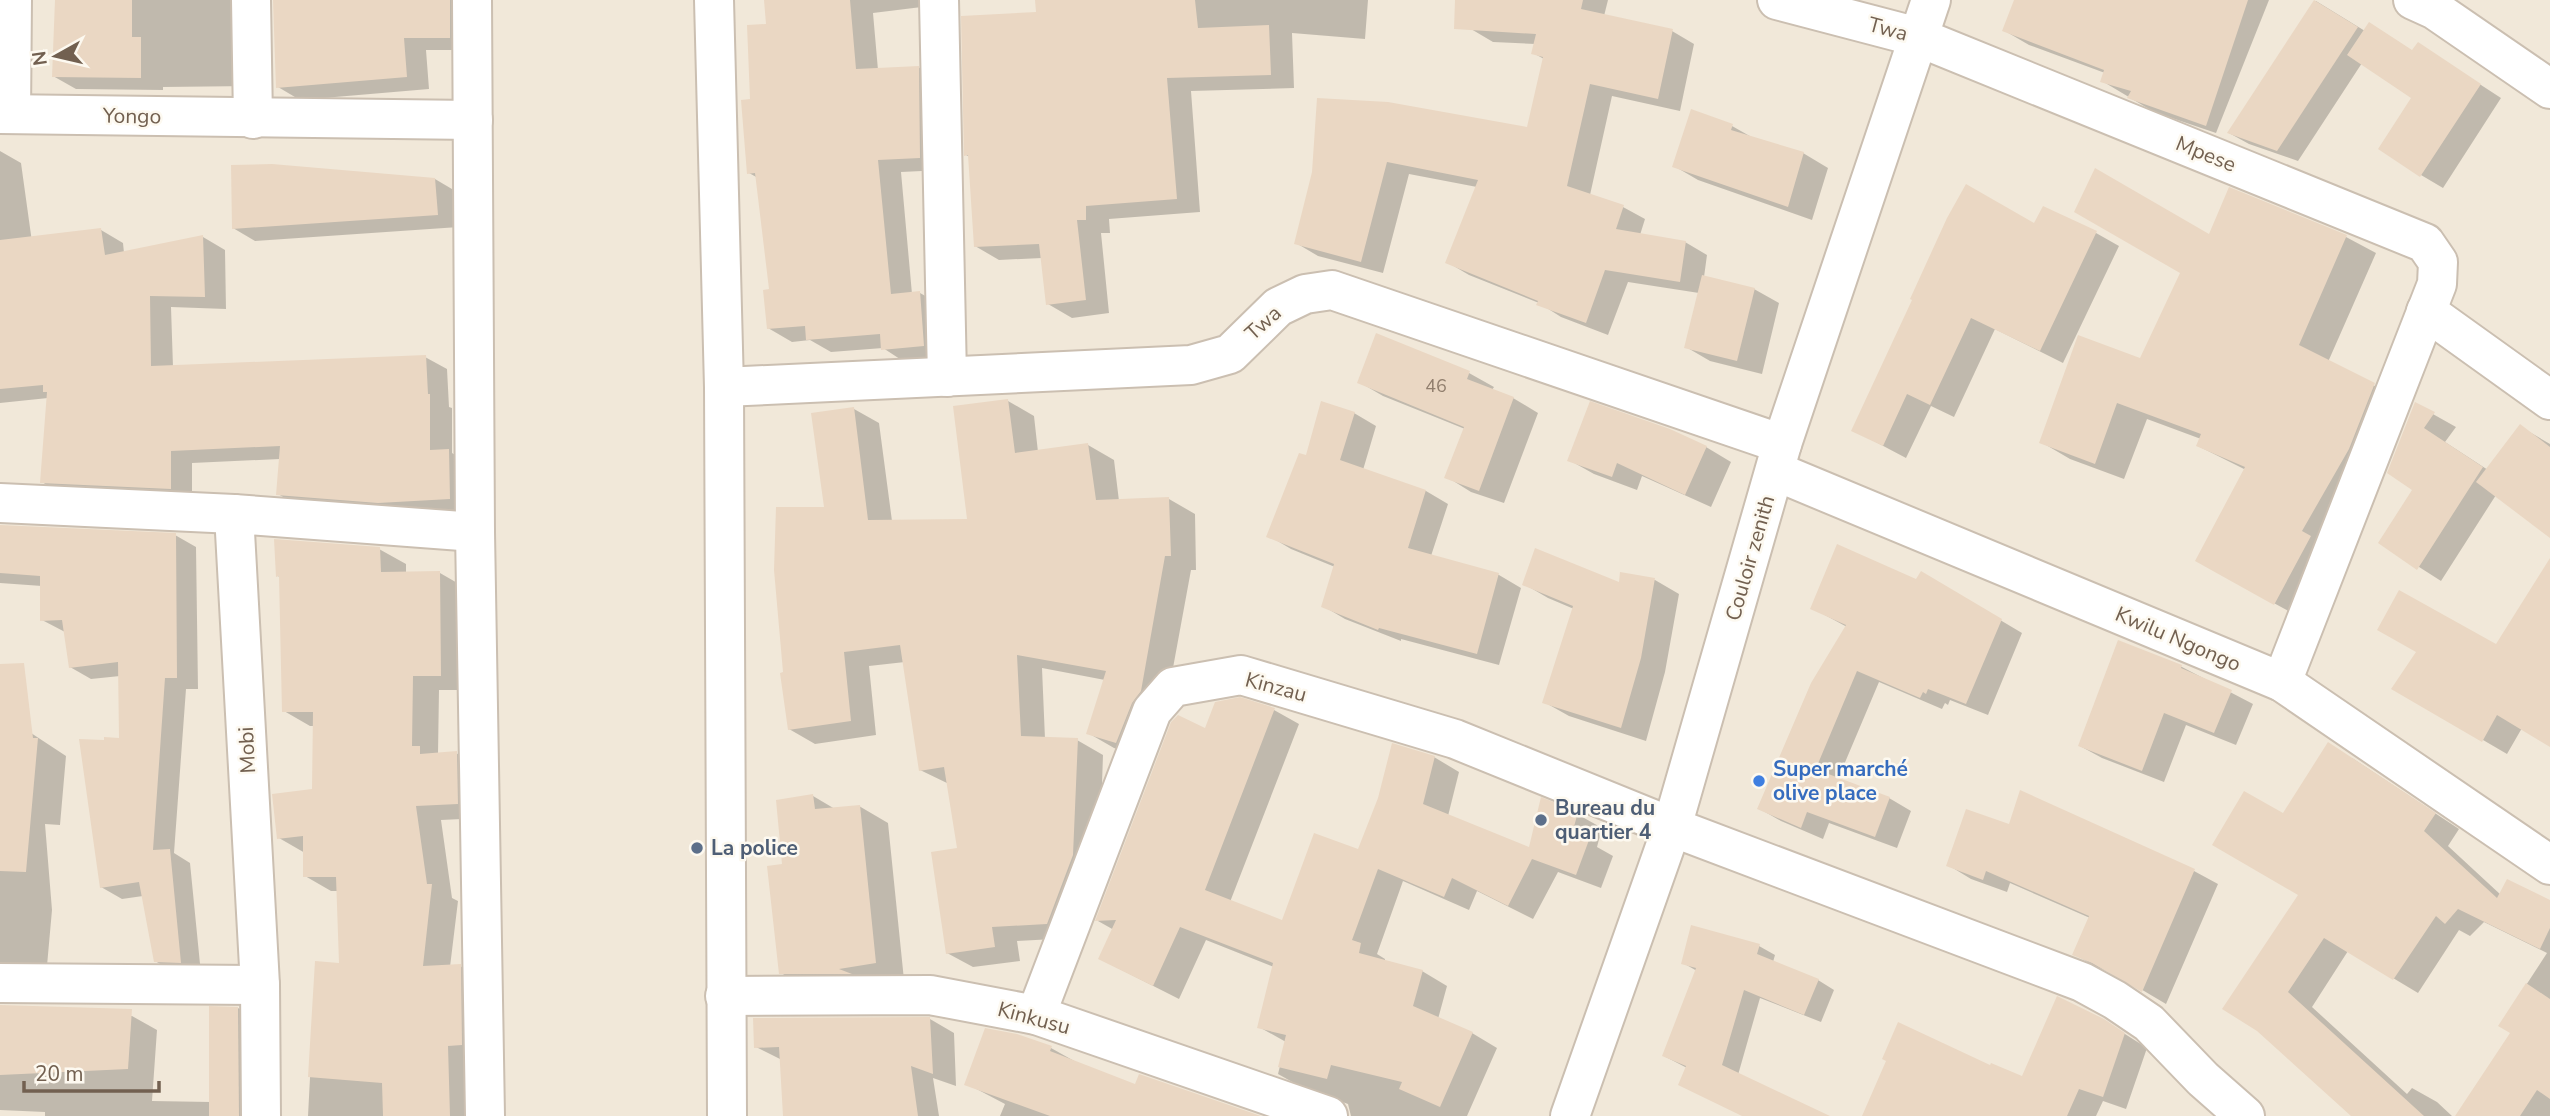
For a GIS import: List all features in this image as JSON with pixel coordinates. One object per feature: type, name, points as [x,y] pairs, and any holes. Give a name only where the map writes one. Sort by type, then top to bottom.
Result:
[{"type":"street","name":"Yongo","points":[[12,0],[6,114],[473,120]]},
{"type":"street","points":[[251,0],[253,119]]},
{"type":"street","points":[[471,0],[475,532],[485,1116]]},
{"type":"street","points":[[714,0],[724,387],[727,1116]]},
{"type":"street","points":[[939,0],[947,377]]},
{"type":"street","name":"Twa","points":[[1777,0],[1918,37]]},
{"type":"street","name":"Couloir zenith","points":[[1570,1116],[1672,827],[1779,457],[1931,0]]},
{"type":"street","points":[[2430,3],[2550,89]]},
{"type":"street","name":"Mpese","points":[[1918,37],[2425,243],[2438,262],[2437,285],[2282,682]]},
{"type":"street","name":"Twa","points":[[724,387],[1191,365],[1230,354],[1278,307],[1305,294],[1332,290],[1779,457]]},
{"type":"street","points":[[2426,311],[2550,400]]},
{"type":"street","name":"Kwilu Ngongo","points":[[1779,457],[2282,682],[2550,864]]},
{"type":"street","points":[[0,503],[234,514],[475,532]]},
{"type":"street","name":"Mobi","points":[[234,514],[260,985],[261,1116]]},
{"type":"street","name":"Kinzau","points":[[1036,1015],[1152,711],[1173,687],[1241,675],[1455,739],[1672,827]]},
{"type":"street","points":[[1672,827],[2082,982],[2115,1000],[2148,1023],[2203,1079],[2245,1116]]},
{"type":"street","points":[[0,984],[260,985]]},
{"type":"street","name":"Kinkusu","points":[[725,996],[930,995],[1036,1015],[1328,1116]]},
{"type":"shaded area","points":[[0,0],[2550,0],[2550,1116],[0,1116]]},
{"type":"building","points":[[55,0],[132,0],[132,37],[141,37],[141,78],[52,77]]},
{"type":"building","points":[[273,0],[450,0],[450,38],[404,38],[407,77],[276,88]]},
{"type":"building","points":[[764,0],[850,0],[856,69],[919,66],[920,158],[878,160],[891,294],[920,291],[924,346],[881,350],[880,334],[806,340],[805,326],[767,329],[763,290],[769,289],[755,173],[747,174],[741,100],[750,99],[747,25],[766,24]]},
{"type":"building","points":[[1035,0],[1195,0],[1198,28],[1269,25],[1271,75],[1167,78],[1177,199],[1086,206],[1086,220],[1077,220],[1086,300],[1046,305],[1039,244],[974,247],[968,155],[964,156],[961,16],[1036,12]]},
{"type":"building","points":[[1455,0],[1583,0],[1581,9],[1673,29],[1658,99],[1590,84],[1567,186],[1624,205],[1616,229],[1686,241],[1680,282],[1605,270],[1586,323],[1536,305],[1538,301],[1445,263],[1478,180],[1387,162],[1361,262],[1294,244],[1312,172],[1317,98],[1388,102],[1527,127],[1543,57],[1531,54],[1536,34],[1454,29]]},
{"type":"building","points":[[2014,0],[2248,0],[2206,126],[2127,98],[2131,91],[2100,82],[2104,70],[2002,31]]},
{"type":"building","points":[[2314,0],[2358,27],[2277,151],[2227,133]]},
{"type":"building","points":[[2369,22],[2412,50],[2418,42],[2481,84],[2420,177],[2378,149],[2411,98],[2347,55]]},
{"type":"building","points":[[1691,109],[1733,124],[1731,130],[1804,152],[1788,207],[1672,167]]},
{"type":"building","points":[[272,164],[435,178],[438,215],[232,229],[231,165]]},
{"type":"building","points":[[2095,168],[2209,234],[2229,187],[2347,235],[2299,345],[2375,383],[2349,449],[2302,531],[2311,536],[2274,605],[2195,561],[2245,467],[2196,446],[2201,434],[2117,403],[2095,464],[2039,443],[2078,335],[2140,358],[2180,273],[2074,212]]},
{"type":"building","points":[[1966,184],[2034,223],[2043,206],[2097,231],[2040,351],[1971,318],[1930,405],[1907,394],[1883,446],[1851,431],[1947,218]]},
{"type":"building","points":[[101,228],[105,255],[203,235],[205,297],[150,296],[151,366],[426,355],[430,394],[430,450],[449,449],[450,499],[378,503],[276,495],[280,446],[171,451],[171,489],[40,483],[47,392],[43,392],[43,385],[0,389],[0,240]]},
{"type":"building","points":[[1702,275],[1755,288],[1737,361],[1684,348]]},
{"type":"building","points":[[1376,333],[1470,371],[1467,379],[1514,397],[1479,491],[1444,478],[1464,427],[1357,383]]},
{"type":"building","points":[[1008,399],[1015,453],[1088,443],[1096,500],[1169,497],[1171,556],[1165,556],[1141,691],[1132,703],[1116,743],[1086,734],[1106,671],[1017,655],[1021,736],[1078,738],[1073,855],[1047,924],[992,927],[995,947],[946,954],[931,852],[957,848],[944,767],[919,771],[900,645],[844,652],[851,721],[788,730],[780,673],[783,672],[774,570],[776,507],[824,507],[811,413],[854,407],[868,520],[967,519],[953,406]]},
{"type":"building","points":[[1321,401],[1355,412],[1340,460],[1426,490],[1408,548],[1499,573],[1477,654],[1379,628],[1378,630],[1321,607],[1334,564],[1266,537],[1299,453],[1306,455]]},
{"type":"building","points":[[1590,401],[1670,429],[1707,446],[1685,495],[1617,463],[1612,477],[1567,461]]},
{"type":"building","points":[[2415,402],[2435,412],[2424,428],[2483,467],[2417,570],[2378,543],[2412,490],[2387,473]]},
{"type":"building","points":[[2520,424],[2550,447],[2550,538],[2476,482]]},
{"type":"building","points":[[0,525],[176,533],[177,678],[165,678],[153,850],[170,849],[181,963],[154,962],[139,882],[100,888],[79,739],[119,738],[118,662],[69,668],[62,620],[40,621],[40,576],[0,573]]},
{"type":"building","points":[[274,539],[380,547],[381,572],[440,571],[441,676],[413,676],[412,746],[420,746],[420,754],[457,751],[458,804],[416,806],[427,884],[432,884],[423,966],[461,964],[462,1045],[448,1046],[450,1116],[383,1116],[382,1083],[308,1077],[315,961],[339,963],[336,877],[303,877],[303,836],[277,839],[272,794],[312,789],[313,712],[282,712],[279,576],[276,577]]},
{"type":"building","points":[[1837,544],[1916,579],[1921,571],[2002,619],[1966,704],[1928,689],[1920,698],[1857,671],[1817,766],[1824,769],[1823,772],[1890,797],[1875,837],[1807,812],[1801,828],[1757,809],[1811,683],[1846,625],[1810,609]]},
{"type":"building","points":[[1535,548],[1619,582],[1620,572],[1655,578],[1641,658],[1621,728],[1542,703],[1573,606],[1522,585]]},
{"type":"building","points":[[2550,558],[2550,747],[2497,715],[2482,742],[2391,689],[2416,652],[2377,630],[2399,590],[2496,644]]},
{"type":"building","points":[[2118,640],[2182,665],[2181,668],[2232,690],[2214,733],[2164,713],[2142,771],[2078,746]]},
{"type":"building","points":[[24,663],[33,738],[38,738],[26,872],[0,871],[0,664]]},
{"type":"building","points":[[1240,697],[1275,708],[1205,890],[1282,920],[1314,833],[1358,849],[1378,798],[1392,743],[1435,756],[1423,804],[1529,847],[1541,797],[1578,812],[1572,834],[1589,840],[1576,875],[1532,859],[1508,906],[1452,878],[1444,897],[1378,869],[1352,940],[1361,943],[1359,953],[1423,970],[1413,1006],[1473,1032],[1440,1107],[1399,1089],[1402,1082],[1331,1065],[1327,1079],[1278,1067],[1286,1035],[1257,1028],[1273,963],[1180,927],[1153,986],[1098,959],[1116,920],[1095,921],[1171,722],[1178,715],[1205,728],[1215,702]]},
{"type":"building","points":[[2328,742],[2436,813],[2424,831],[2497,898],[2507,879],[2550,900],[2550,928],[2540,949],[2458,909],[2445,924],[2436,916],[2393,980],[2324,938],[2288,992],[2424,1116],[2351,1116],[2257,1031],[2222,1009],[2298,895],[2212,845],[2244,791],[2283,813]]},
{"type":"building","points":[[2020,790],[2195,869],[2142,992],[2092,963],[2072,955],[2089,916],[1986,871],[1983,880],[1946,866],[1966,809],[2009,824]]},
{"type":"building","points":[[813,794],[815,809],[860,805],[876,963],[839,969],[852,974],[779,974],[767,866],[782,864],[776,800]]},
{"type":"building","points":[[1691,925],[1760,944],[1757,954],[1819,979],[1804,1015],[1744,990],[1722,1065],[1830,1116],[1742,1116],[1678,1085],[1686,1066],[1662,1056],[1696,968],[1681,964]]},
{"type":"building","points":[[2526,983],[2550,999],[2550,1099],[2537,1090],[2520,1116],[2455,1116],[2510,1033],[2498,1026]]},
{"type":"building","points":[[2057,996],[2104,1019],[2125,1033],[2103,1097],[2079,1089],[2067,1116],[1862,1116],[1886,1061],[1882,1059],[1898,1022],[1990,1065],[1991,1063],[2022,1076]]},
{"type":"building","points":[[0,1005],[132,1009],[128,1069],[0,1075]]},
{"type":"building","points":[[209,1006],[238,1007],[239,1116],[209,1116]]},
{"type":"building","points":[[930,1017],[933,1074],[911,1066],[918,1116],[783,1116],[779,1047],[754,1048],[753,1018]]},
{"type":"building","points":[[985,1028],[1017,1034],[1052,1046],[1050,1051],[1135,1084],[1139,1074],[1261,1116],[1050,1116],[964,1085]]},
{"type":"place","name":"Super marché olive place","points":[[1759,781]]},
{"type":"place","name":"Bureau du quartier 4","points":[[1541,820]]},
{"type":"place","name":"La police","points":[[697,848]]}]
